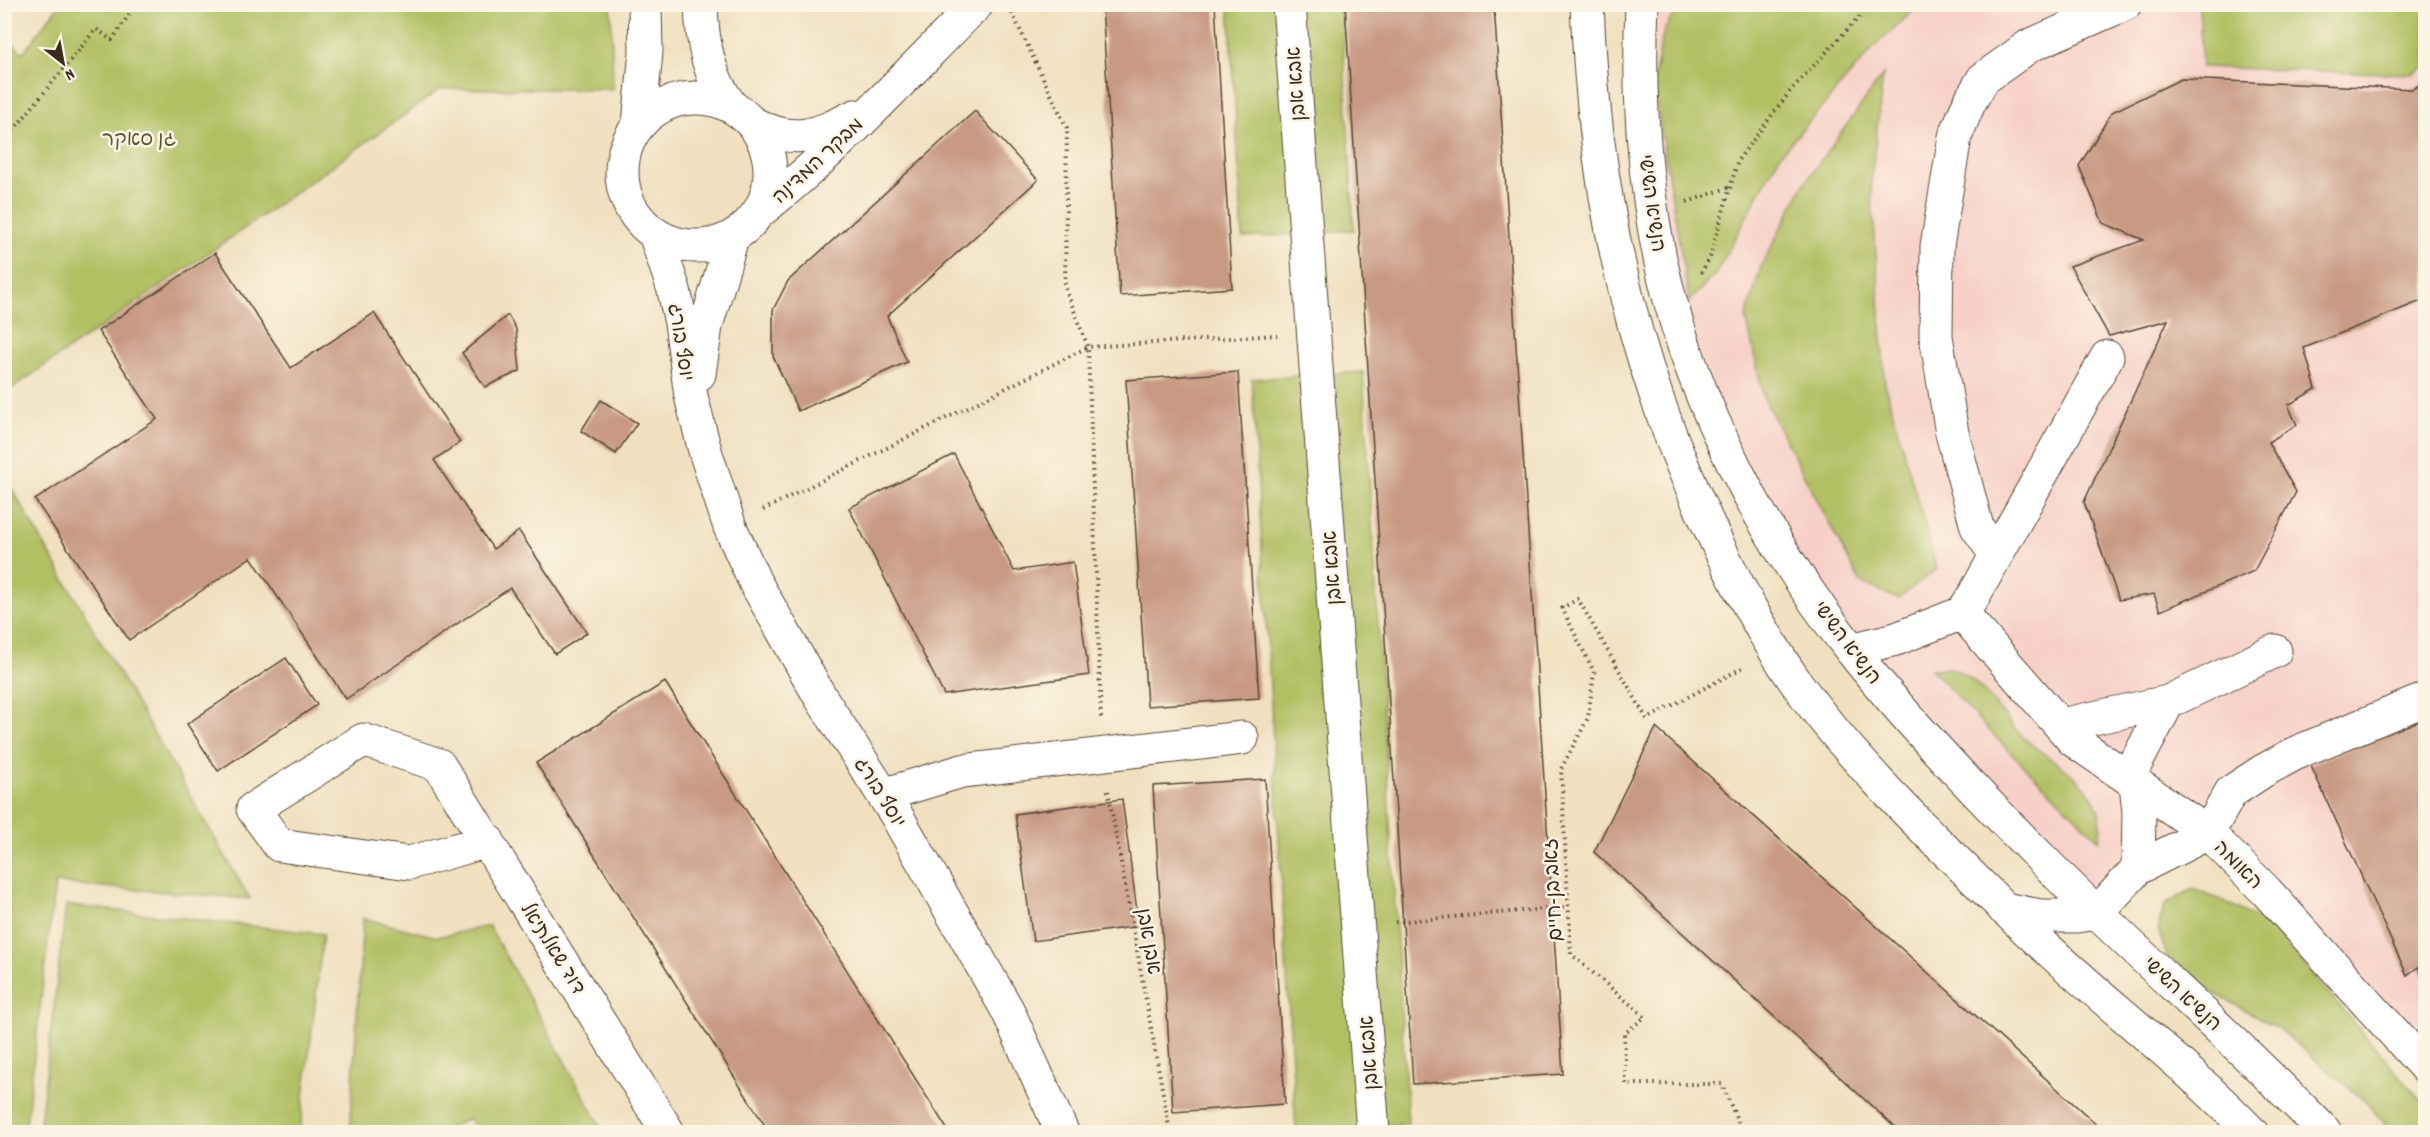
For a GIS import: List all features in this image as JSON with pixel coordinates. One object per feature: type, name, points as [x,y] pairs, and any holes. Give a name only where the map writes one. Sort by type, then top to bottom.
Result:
[{"type":"street","points":[[645,4],[645,62],[639,124],[627,146],[622,170],[625,195],[636,217],[654,234],[672,243],[692,247],[712,245],[732,238],[747,227],[759,212],[767,194],[771,176],[769,157],[763,139],[723,95],[706,57],[701,4]]},
{"type":"street","name":"מבקר המדינה","points":[[759,212],[792,186],[977,4]]},
{"type":"street","name":"אבא אבן","points":[[1289,4],[1373,1132]]},
{"type":"street","points":[[1587,4],[1590,76],[1598,155],[1615,255],[1629,310],[1660,408],[1692,490],[1733,577],[1774,650],[1848,747],[2004,909],[2180,1065],[2251,1132]]},
{"type":"street","points":[[1996,555],[1977,527],[1952,433],[1936,336],[1937,246],[1955,137],[1969,103],[1983,79],[2029,46],[2125,4]]},
{"type":"street","name":"הנשיא השישי","points":[[1646,11],[1641,110],[1652,214],[1663,271],[1675,318],[1724,442],[1755,504],[1795,570],[1851,650],[1888,693],[1980,794],[2097,913],[2264,1069],[2325,1132]]},
{"type":"street","points":[[639,124],[660,108],[683,99],[708,99],[742,115]]},
{"type":"street","name":"מבקר המדינה","points":[[742,115],[773,134],[790,137],[810,135],[836,126],[873,107]]},
{"type":"street","name":"יוסף בורג","points":[[654,234],[674,290],[691,396],[705,451],[730,527],[755,582],[781,630],[883,795],[1008,1011],[1062,1132]]},
{"type":"street","name":"יוסף בורג","points":[[705,451],[698,400],[699,367],[706,326],[732,238]]},
{"type":"street","points":[[1851,650],[1896,639],[1962,613],[2107,357]]},
{"type":"street","points":[[1962,613],[2073,740],[2208,833],[2231,792],[2263,771],[2298,752],[2426,699]]},
{"type":"street","points":[[2061,725],[2168,702],[2275,651]]},
{"type":"street","points":[[2138,868],[2132,781],[2168,702]]},
{"type":"street","points":[[883,795],[962,771],[1242,738]]},
{"type":"street","name":"דוד שאלתיאל","points":[[488,840],[409,863],[279,845],[253,809],[363,740],[439,765],[488,840],[668,1132]]},
{"type":"street","name":"האומה","points":[[2097,913],[2138,868],[2208,833],[2266,891],[2426,1068]]},
{"type":"street","points":[[2004,909],[2040,916],[2077,916],[2097,913]]},
{"type":"path","points":[[4,138],[12,132],[96,29],[112,40],[136,4]]},
{"type":"path","points":[[1008,4],[1067,128],[1065,287],[1088,347],[1102,754]]},
{"type":"path","points":[[1675,318],[1710,257],[1738,160],[1791,90],[1860,16]]},
{"type":"path","points":[[4,126],[12,132]]},
{"type":"path","points":[[1652,214],[1730,187]]},
{"type":"path","points":[[730,527],[1088,347],[1314,333]]},
{"type":"path","name":"זאב בן-חיים","points":[[1742,1132],[1722,1084],[1626,1084],[1624,1034],[1644,1017],[1571,954],[1561,769],[1588,718],[1594,672],[1562,608],[1578,599],[1647,719],[1774,650]]},
{"type":"path","name":"אבן אבן","points":[[1102,754],[1170,1132]]},
{"type":"path","points":[[1358,925],[1568,907]]},
{"type":"shaded area","points":[[1654,4],[2425,5],[2425,1067],[2208,833],[2097,913],[1795,570],[1663,271]]},
{"type":"green space","name":"גן סאקר","points":[[59,5],[611,5],[613,89],[441,89],[232,237],[5,393],[5,37],[23,53]]},
{"type":"green space","points":[[1229,5],[1341,5],[1354,230],[1243,238]]},
{"type":"green space","points":[[1679,5],[1920,5],[1876,45],[1780,155],[1716,273],[1689,302],[1653,83],[1664,31]]},
{"type":"green space","points":[[2199,5],[2425,5],[2425,66],[2413,74],[2202,67]]},
{"type":"green space","points":[[1883,75],[1871,182],[1885,385],[1937,569],[1898,599],[1860,582],[1764,399],[1746,317],[1761,267],[1804,184]]},
{"type":"green space","points":[[1363,372],[1408,1124],[1296,1131],[1252,379]]},
{"type":"green space","points":[[5,477],[250,899],[55,883],[25,1132],[4,1132]]},
{"type":"green space","points":[[1950,668],[1972,680],[2022,736],[2081,783],[2096,804],[2099,813],[2101,826],[2099,840],[2001,743],[1931,669]]},
{"type":"green space","points":[[2192,889],[2224,901],[2270,926],[2425,1105],[2425,1132],[2392,1132],[2365,1101],[2276,1027],[2214,993],[2167,956],[2158,928],[2165,905]]},
{"type":"green space","points":[[66,905],[323,934],[300,1132],[39,1132]]},
{"type":"green space","points":[[363,918],[437,937],[489,926],[604,1132],[478,1132],[469,1118],[441,1132],[350,1132]]},
{"type":"building","points":[[1102,4],[1215,4],[1232,288],[1120,296]]},
{"type":"building","points":[[1345,4],[1494,4],[1563,1074],[1413,1084]]},
{"type":"building","points":[[2181,79],[2412,89],[2426,82],[2426,299],[2304,348],[2316,389],[2288,405],[2297,425],[2268,442],[2296,492],[2254,571],[2160,611],[2154,594],[2119,600],[2084,502],[2168,320],[2109,336],[2070,266],[2144,240],[2103,223],[2079,166],[2112,112]]},
{"type":"building","points":[[975,111],[1038,180],[887,316],[907,362],[798,411],[773,356],[773,310],[788,281]]},
{"type":"building","points":[[215,253],[291,368],[374,313],[460,442],[434,460],[493,549],[519,531],[587,633],[555,654],[510,588],[346,699],[251,557],[129,640],[35,500],[157,419],[98,331]]},
{"type":"building","points":[[508,315],[516,329],[520,371],[485,387],[462,353]]},
{"type":"building","points":[[1238,372],[1259,698],[1147,706],[1126,380]]},
{"type":"building","points":[[601,400],[637,423],[616,454],[581,431]]},
{"type":"building","points":[[954,454],[1014,571],[1073,562],[1089,675],[944,695],[849,508]]},
{"type":"building","points":[[286,658],[317,705],[218,771],[187,724]]},
{"type":"building","points":[[665,682],[949,1132],[769,1132],[536,763]]},
{"type":"building","points":[[2426,718],[2426,982],[2418,967],[2407,975],[2310,764]]},
{"type":"building","points":[[1656,728],[2105,1132],[1900,1132],[1594,852]]},
{"type":"building","points":[[1265,779],[1285,1104],[1173,1112],[1153,786]]},
{"type":"building","points":[[1122,799],[1139,926],[1033,941],[1015,814]]}]
